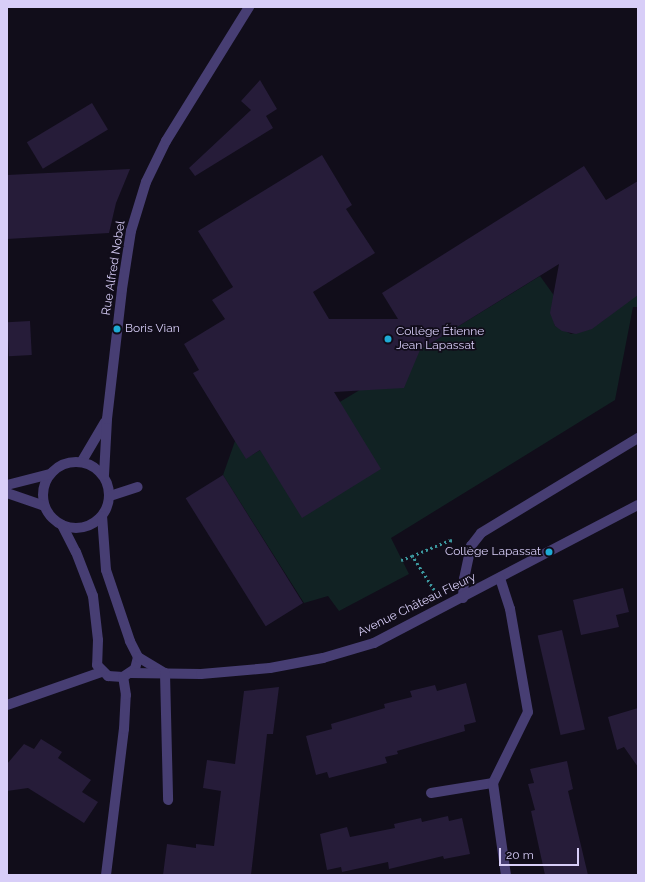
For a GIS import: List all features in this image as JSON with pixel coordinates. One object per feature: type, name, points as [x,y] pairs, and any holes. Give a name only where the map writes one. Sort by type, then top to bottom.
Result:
[{"type":"street","name":"Rue Alfred Nobel","points":[[110,496],[104,475],[107,419],[128,253],[146,182],[166,141],[245,8]]},
{"type":"street","name":"Rue Alfred Nobel","points":[[82,461],[107,419]]},
{"type":"street","points":[[463,598],[464,578],[471,546],[481,534],[498,521],[638,438]]},
{"type":"street","points":[[7,485],[50,474],[70,462],[82,461],[94,466],[104,475]]},
{"type":"street","points":[[7,705],[101,672],[97,665],[98,649],[93,596],[76,552],[62,525],[51,517],[44,506],[43,489],[50,474]]},
{"type":"street","points":[[106,875],[124,729],[127,675],[138,657],[130,641],[106,570],[102,516],[110,496],[138,488]]},
{"type":"street","points":[[7,493],[44,506]]},
{"type":"street","name":"Avenue Château Fleury","points":[[101,672],[116,678],[127,675],[165,673],[209,674],[270,668],[323,658],[374,643],[463,598],[638,505]]},
{"type":"street","points":[[62,525],[84,527],[102,516]]},
{"type":"street","points":[[500,578],[510,609],[528,712],[493,783],[506,875]]},
{"type":"street","name":"Avenue Château Fleury","points":[[138,657],[165,673]]},
{"type":"street","points":[[165,673],[168,800]]},
{"type":"street","points":[[432,793],[493,783]]},
{"type":"path","points":[[401,560],[450,540],[471,546]]},
{"type":"path","points":[[412,556],[445,607]]},
{"type":"shaded area","points":[[638,262],[638,307],[633,307],[615,400],[391,538],[409,574],[339,611],[328,596],[304,603],[223,475],[235,441],[241,437],[252,455],[358,391],[426,337],[436,340],[540,276],[558,301],[551,311],[555,326],[571,334],[590,329],[604,320]]},
{"type":"building","points":[[260,80],[277,109],[266,116],[273,128],[195,176],[189,168],[251,110],[241,101]]},
{"type":"building","points":[[92,103],[108,130],[43,169],[27,142]]},
{"type":"building","points":[[322,155],[352,205],[346,209],[375,253],[313,292],[329,319],[398,319],[382,293],[584,166],[606,200],[638,181],[638,295],[592,329],[576,334],[562,331],[555,326],[550,313],[559,264],[420,350],[404,388],[334,392],[381,469],[302,518],[260,450],[246,459],[193,373],[199,370],[184,344],[225,319],[212,300],[233,287],[198,231]]},
{"type":"building","points":[[130,169],[116,203],[109,233],[7,239],[7,175]]},
{"type":"building","points":[[30,321],[32,355],[9,356],[7,322]]},
{"type":"building","points":[[223,475],[303,603],[266,626],[186,498]]},
{"type":"building","points":[[623,588],[629,612],[616,615],[619,627],[581,635],[573,600]]},
{"type":"building","points":[[562,630],[585,729],[561,735],[538,636]]},
{"type":"building","points":[[466,683],[476,722],[464,725],[465,731],[397,751],[398,754],[385,757],[387,763],[329,778],[327,772],[316,775],[306,736],[332,729],[331,724],[385,708],[384,704],[412,697],[410,691],[435,685],[437,691]]},
{"type":"building","points":[[279,687],[273,734],[267,734],[251,875],[163,875],[167,844],[196,848],[196,844],[214,846],[221,791],[203,788],[207,760],[235,764],[244,691]]},
{"type":"building","points":[[638,708],[638,767],[624,747],[617,750],[608,717]]},
{"type":"building","points":[[41,739],[62,752],[58,758],[91,780],[82,792],[98,802],[84,823],[28,788],[7,791],[7,764],[24,744],[34,749]]},
{"type":"building","points":[[567,761],[573,789],[568,791],[588,875],[545,875],[531,811],[535,810],[528,784],[534,783],[530,769]]},
{"type":"building","points":[[448,816],[449,821],[462,818],[470,854],[444,859],[443,856],[389,869],[388,862],[342,872],[341,867],[327,870],[320,834],[347,827],[350,837],[395,828],[394,824],[421,818],[422,822]]},
{"type":"place","name":"Boris Vian","points":[[117,329]]},
{"type":"place","name":"Collège Étienne Jean Lapassat","points":[[388,339]]},
{"type":"place","name":"Collège Lapassat","points":[[549,552]]}]
